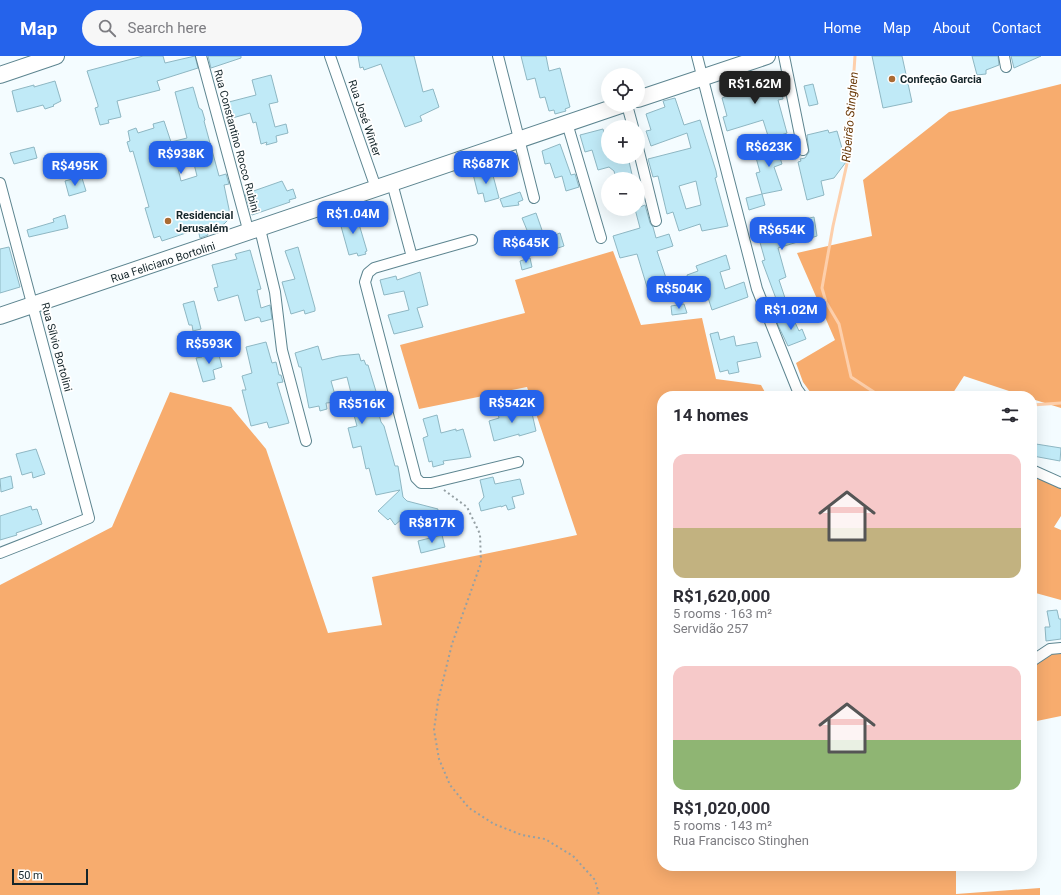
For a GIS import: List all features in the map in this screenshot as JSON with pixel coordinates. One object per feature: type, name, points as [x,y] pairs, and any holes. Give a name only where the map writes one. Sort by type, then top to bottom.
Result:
[{"type":"main road","points":[[0,75],[56,56]]},
{"type":"main road","points":[[645,97],[767,56]]},
{"type":"main road","name":"Rua Feliciano Bortolini","points":[[0,316],[254,231],[601,112]]},
{"type":"street","name":"Rua Constantino Rocco Rubini","points":[[201,56],[254,231],[275,292],[282,350],[306,441]]},
{"type":"street","name":"Rua José Winter","points":[[330,56],[376,188]]},
{"type":"street","points":[[498,56],[518,140],[534,198]]},
{"type":"street","points":[[697,56],[757,289],[798,391]]},
{"type":"street","points":[[784,56],[803,150]]},
{"type":"street","points":[[1004,56],[1006,67]]},
{"type":"street","points":[[567,123],[602,238]]},
{"type":"street","points":[[642,164],[656,221]]},
{"type":"street","name":"Rua Sílvio Bortolini","points":[[0,183],[34,305],[89,518],[0,553]]},
{"type":"street","points":[[392,183],[412,256]]},
{"type":"street","points":[[472,240],[374,268],[368,273],[365,282],[416,478],[421,483],[431,483],[518,462]]},
{"type":"street","points":[[1037,472],[1061,483]]},
{"type":"street","points":[[1037,658],[1050,649],[1061,648]]},
{"type":"path","points":[[431,483],[448,492],[467,507],[480,534],[481,563],[452,644],[438,701],[434,730],[439,759],[450,785],[469,808],[494,824],[522,835],[545,839],[573,856],[595,880],[599,895]]},
{"type":"shaded area","points":[[1061,84],[1061,408],[1037,401],[1037,391],[1009,391],[964,376],[954,391],[809,391],[803,382],[796,363],[835,340],[797,253],[872,236],[863,180],[949,112]]},
{"type":"shaded area","points":[[613,251],[641,325],[702,318],[716,379],[761,385],[764,391],[657,391],[657,871],[956,871],[956,894],[1040,888],[1040,895],[0,895],[0,585],[112,527],[170,392],[231,407],[266,449],[328,633],[382,625],[372,577],[577,535],[527,387],[419,409],[400,345],[525,313],[515,280]]},
{"type":"shaded area","points":[[1037,476],[1061,488],[1061,516],[1054,527],[1061,530],[1061,600],[1037,593]]},
{"type":"shaded area","points":[[1061,651],[1061,716],[1037,721],[1037,661],[1050,652]]},
{"type":"building","points":[[143,56],[163,56],[165,63],[195,56],[198,68],[157,81],[160,90],[117,101],[121,117],[108,120],[109,123],[100,125],[95,108],[98,107],[98,105],[87,71]]},
{"type":"building","points":[[208,56],[241,56],[241,58],[211,68]]},
{"type":"building","points":[[358,56],[414,56],[423,92],[433,89],[439,107],[420,116],[422,121],[405,127],[381,64],[364,70],[363,67],[360,68]]},
{"type":"building","points":[[521,56],[546,56],[549,71],[560,68],[570,107],[565,109],[566,111],[555,114],[554,110],[549,111],[545,97],[540,98],[535,78],[527,80]]},
{"type":"building","name":"Confeção Garcia","points":[[872,56],[902,56],[912,102],[883,108]]},
{"type":"building","points":[[972,56],[998,56],[999,65],[986,70],[986,74],[977,75]]},
{"type":"building","points":[[1011,56],[1041,56],[1014,68]]},
{"type":"building","points":[[752,71],[753,82],[779,77],[783,99],[778,100],[787,133],[769,139],[763,120],[727,131],[723,117],[727,116],[722,98],[727,96],[725,86],[742,82],[741,75]]},
{"type":"building","points":[[271,75],[278,102],[269,104],[275,127],[286,124],[288,133],[276,136],[277,142],[266,145],[267,142],[261,144],[256,122],[253,123],[250,113],[229,119],[225,103],[256,95],[252,80]]},
{"type":"building","points":[[55,81],[61,101],[53,105],[54,106],[45,109],[43,105],[17,112],[12,91]]},
{"type":"building","points":[[813,84],[818,104],[809,106],[804,86]]},
{"type":"building","points":[[193,87],[199,108],[202,110],[205,120],[204,121],[219,176],[226,174],[229,184],[224,185],[230,214],[229,219],[224,224],[206,230],[208,235],[200,238],[198,229],[162,241],[160,236],[154,238],[145,208],[149,207],[133,151],[130,152],[127,142],[130,141],[128,131],[136,128],[138,133],[154,128],[153,124],[164,121],[171,142],[187,138],[175,92]],"holes":[[[191,152],[197,176],[181,181],[175,156]]]},
{"type":"building","points":[[675,98],[684,125],[700,120],[716,171],[717,177],[715,178],[728,226],[702,231],[700,224],[679,231],[673,212],[667,214],[658,176],[653,177],[648,159],[691,148],[687,133],[651,146],[646,131],[651,130],[646,114],[665,107],[663,101]],"holes":[[[696,181],[701,205],[686,209],[679,186]]]},
{"type":"building","points":[[601,130],[601,164],[630,164],[631,172],[614,172],[609,167],[598,170],[592,150],[585,152],[580,135]]},
{"type":"building","points":[[828,130],[829,133],[837,131],[846,162],[834,178],[821,181],[824,195],[807,200],[798,162],[801,161],[800,159],[805,158],[809,152],[807,135]]},
{"type":"building","points":[[775,141],[782,164],[774,167],[782,190],[762,194],[756,173],[760,172],[755,154],[761,152],[760,146]]},
{"type":"building","points":[[560,144],[571,175],[575,174],[579,187],[566,191],[562,176],[555,178],[550,163],[545,164],[542,151]]},
{"type":"building","points":[[34,147],[37,158],[14,164],[10,153]]},
{"type":"building","points":[[491,168],[499,198],[485,202],[483,193],[478,194],[473,174]]},
{"type":"building","points":[[76,178],[76,181],[82,178],[86,191],[69,196],[65,181]]},
{"type":"building","points":[[282,181],[287,191],[293,189],[296,198],[289,200],[290,202],[252,215],[245,194]]},
{"type":"building","points":[[520,192],[523,200],[518,202],[519,205],[503,207],[500,199]]},
{"type":"building","points":[[762,194],[765,205],[749,210],[746,198]]},
{"type":"building","points":[[645,205],[656,238],[669,234],[673,246],[657,251],[671,293],[651,300],[637,254],[620,258],[613,236],[640,228],[637,216],[645,216]]},
{"type":"building","points":[[536,213],[543,233],[548,232],[550,237],[560,233],[564,246],[552,250],[550,246],[536,252],[522,218]]},
{"type":"building","points":[[356,214],[367,251],[365,252],[366,254],[358,256],[357,253],[349,255],[339,219]]},
{"type":"building","points":[[65,215],[68,228],[29,237],[27,230],[54,222],[53,219]]},
{"type":"building","points":[[814,217],[817,236],[778,248],[786,277],[779,280],[786,301],[778,304],[762,261],[765,260],[757,232],[774,228],[776,235],[791,232],[790,226],[806,222],[805,219]]},
{"type":"building","points":[[9,247],[20,287],[0,293],[0,249]]},
{"type":"building","points":[[298,247],[315,311],[305,314],[304,310],[291,314],[282,282],[295,279],[285,251]]},
{"type":"building","points":[[250,250],[261,289],[257,290],[261,308],[270,305],[272,319],[261,322],[260,318],[258,317],[245,321],[238,295],[218,301],[214,288],[218,287],[212,265],[237,259],[235,254]]},
{"type":"building","points":[[726,255],[730,269],[720,272],[725,289],[744,282],[748,297],[712,310],[703,282],[690,286],[687,275],[698,271],[696,266]]},
{"type":"building","points":[[530,258],[532,267],[522,270],[520,261]]},
{"type":"building","points":[[420,272],[428,305],[417,308],[423,327],[394,334],[388,315],[409,310],[404,291],[384,295],[380,280],[396,276],[397,280]]},
{"type":"building","points":[[194,301],[201,329],[193,331],[192,325],[189,325],[183,304]]},
{"type":"building","points":[[684,304],[687,313],[672,315],[671,306]]},
{"type":"building","points":[[792,316],[799,331],[802,329],[806,339],[788,346],[777,323]]},
{"type":"building","points":[[718,332],[720,340],[734,336],[736,346],[757,342],[761,357],[737,362],[739,372],[729,374],[728,370],[720,372],[710,334]]},
{"type":"building","points":[[266,342],[272,363],[276,362],[279,375],[281,375],[283,382],[277,383],[289,423],[269,428],[267,422],[251,426],[242,390],[246,390],[242,376],[252,373],[246,347]]},
{"type":"building","points":[[318,346],[322,360],[339,356],[359,354],[361,361],[364,360],[366,365],[368,365],[378,398],[375,399],[395,466],[398,466],[403,497],[407,501],[438,509],[437,514],[439,515],[436,528],[403,518],[395,525],[390,518],[388,520],[378,511],[400,490],[376,495],[369,468],[366,469],[361,446],[353,448],[348,428],[357,426],[350,401],[326,403],[327,409],[320,411],[319,406],[309,408],[301,367],[299,367],[295,353]],"holes":[[[347,377],[351,393],[335,395],[331,381]]]},
{"type":"building","points":[[218,351],[222,367],[213,370],[215,379],[203,382],[196,358],[202,357],[201,355]]},
{"type":"building","points":[[506,404],[509,415],[531,409],[536,431],[494,441],[489,421],[499,418],[496,406]]},
{"type":"building","points":[[437,415],[441,433],[456,429],[456,431],[463,429],[471,457],[443,461],[444,464],[433,467],[432,461],[429,462],[423,438],[428,436],[423,419]]},
{"type":"building","points":[[1037,444],[1061,448],[1060,461],[1037,457]]},
{"type":"building","points":[[36,449],[45,474],[33,478],[32,472],[22,475],[16,454]]},
{"type":"building","points":[[11,476],[13,488],[1,492],[0,479]]},
{"type":"building","points":[[493,477],[495,484],[520,479],[524,494],[512,497],[515,508],[508,510],[506,505],[481,511],[479,503],[484,497],[480,480]]},
{"type":"building","points":[[31,506],[32,510],[37,509],[42,524],[16,533],[17,535],[0,540],[0,516]]},
{"type":"building","points":[[442,535],[445,547],[421,553],[418,541]]},
{"type":"building","points":[[1057,610],[1059,619],[1061,619],[1061,639],[1046,641],[1045,627],[1050,627],[1047,611]]},
{"type":"waterway","name":"Ribeirão Stinghen","points":[[855,56],[848,159],[833,226],[822,288],[826,302],[839,324],[851,377],[872,391]]},
{"type":"waterway","name":"Ribeirão Stinghen","points":[[1037,405],[1061,403]]},
{"type":"place","name":"Confeção Garcia","points":[[892,79]]},
{"type":"place","name":"Residencial Jerusalém","points":[[168,221]]}]
